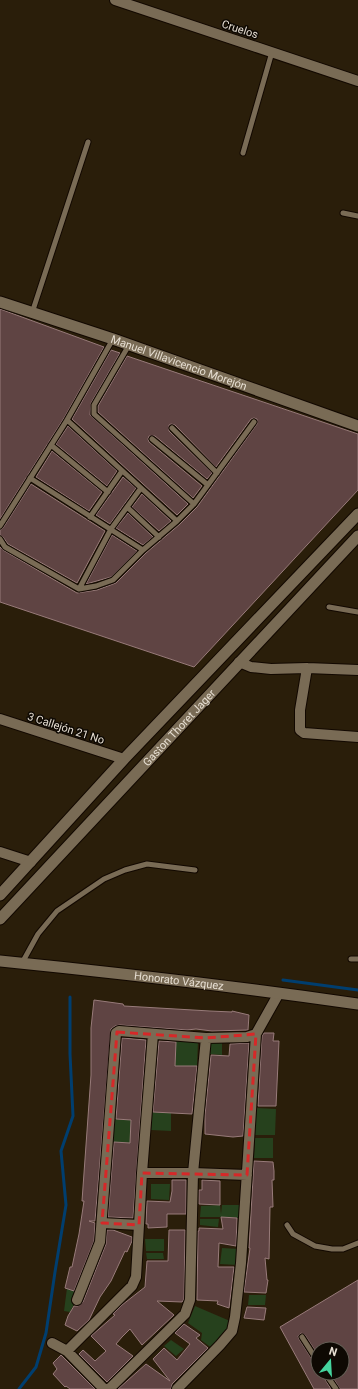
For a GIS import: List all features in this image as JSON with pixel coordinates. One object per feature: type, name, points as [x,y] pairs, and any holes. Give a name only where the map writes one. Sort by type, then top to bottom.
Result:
[{"type":"street","name":"Cruelos","points":[[115,0],[358,82]]},
{"type":"street","name":"Manuel Villavicencio Morejón","points":[[0,302],[113,339],[358,426]]},
{"type":"street","name":"Gaston Thoret Jager","points":[[0,895],[124,759],[358,514]]},
{"type":"street","name":"Gaston Thoret Jager","points":[[0,919],[358,536]]},
{"type":"street","points":[[240,662],[251,668],[358,670]]},
{"type":"street","points":[[306,668],[300,710],[300,730],[304,733],[358,737]]},
{"type":"street","name":"3 Callejón 21 No","points":[[0,719],[124,759]]},
{"type":"street","points":[[0,852],[31,862]]},
{"type":"street","name":"Honorato Vázquez","points":[[0,961],[279,993],[358,1004]]},
{"type":"street","points":[[177,1389],[220,1346],[232,1331],[241,1263],[256,1034],[279,993]]},
{"type":"street","points":[[76,1300],[100,1242],[116,1033],[206,1038],[247,1037],[256,1034]]},
{"type":"street","points":[[67,1351],[132,1286],[136,1277],[142,1174],[153,1034]]},
{"type":"street","points":[[109,1389],[186,1314],[190,1300],[194,1173],[206,1038]]},
{"type":"street","points":[[142,1174],[247,1174]]},
{"type":"street","points":[[102,1223],[139,1224]]},
{"type":"street","points":[[52,1343],[67,1351],[104,1389]]},
{"type":"lane","points":[[243,153],[272,52]]},
{"type":"lane","points":[[32,313],[88,142]]},
{"type":"lane","points":[[343,213],[358,216]]},
{"type":"lane","points":[[0,526],[67,420],[113,339]]},
{"type":"lane","points":[[129,345],[94,405],[94,414],[194,504]]},
{"type":"lane","points":[[67,420],[177,521]]},
{"type":"lane","points":[[0,539],[5,547],[79,589],[96,586],[113,580],[143,550],[177,521],[194,504],[254,422]]},
{"type":"lane","points":[[172,428],[217,473]]},
{"type":"lane","points":[[152,440],[208,485]]},
{"type":"lane","points":[[51,445],[108,492]]},
{"type":"lane","points":[[90,517],[122,471]]},
{"type":"lane","points":[[30,478],[143,550]]},
{"type":"lane","points":[[79,589],[111,529],[140,488]]},
{"type":"lane","points":[[127,507],[158,537]]},
{"type":"lane","points":[[329,606],[358,612]]},
{"type":"lane","points":[[21,964],[38,934],[57,911],[104,879],[125,870],[147,864],[196,870]]},
{"type":"lane","points":[[351,958],[358,959]]},
{"type":"lane","points":[[287,1225],[293,1234],[315,1246],[343,1249],[358,1243]]},
{"type":"lane","points":[[302,1337],[310,1350]]},
{"type":"highlighted area","points":[[117,1032],[206,1038],[256,1034],[247,1175],[142,1173],[139,1225],[102,1223]]},
{"type":"green space","points":[[176,1040],[198,1042],[197,1066],[175,1066]]},
{"type":"green space","points":[[211,1041],[222,1041],[222,1055],[210,1054]]},
{"type":"green space","points":[[132,1107],[146,1108],[145,1121],[131,1120]]},
{"type":"green space","points":[[257,1108],[276,1109],[275,1135],[254,1135]]},
{"type":"green space","points":[[152,1112],[171,1113],[171,1131],[151,1130]]},
{"type":"green space","points":[[111,1119],[131,1120],[130,1143],[109,1142]]},
{"type":"green space","points":[[255,1138],[273,1138],[273,1158],[254,1158]]},
{"type":"green space","points":[[151,1184],[170,1184],[169,1200],[151,1199]]},
{"type":"green space","points":[[220,1205],[221,1214],[222,1205],[241,1205],[241,1218],[200,1217],[201,1206]]},
{"type":"green space","points":[[200,1219],[219,1219],[218,1227],[200,1225]]},
{"type":"green space","points":[[145,1239],[164,1239],[164,1251],[146,1251]]},
{"type":"green space","points":[[222,1248],[239,1249],[237,1265],[220,1264]]},
{"type":"green space","points":[[146,1253],[163,1253],[164,1259],[147,1259]]},
{"type":"green space","points":[[67,1288],[80,1293],[70,1312],[64,1311]]},
{"type":"green space","points":[[249,1295],[266,1295],[265,1305],[248,1305]]},
{"type":"green space","points":[[195,1306],[230,1321],[230,1329],[213,1349],[201,1340],[202,1333],[188,1323]]},
{"type":"green space","points":[[171,1340],[184,1349],[176,1356],[164,1346]]},
{"type":"building","points":[[0,309],[104,347],[64,418],[0,519]]},
{"type":"building","points":[[111,350],[120,353],[91,403],[90,415],[188,504],[177,515],[72,419]]},
{"type":"building","points":[[127,356],[358,434],[358,490],[194,667],[0,602],[0,547],[77,593],[97,590],[116,583],[146,553],[180,524],[197,507],[257,424],[257,419],[251,419],[216,467],[175,425],[169,425],[169,431],[212,473],[207,479],[155,436],[149,436],[149,442],[202,486],[193,498],[98,412],[98,406]]},
{"type":"building","points":[[68,426],[117,471],[107,486],[56,444]]},
{"type":"building","points":[[52,451],[102,492],[89,511],[36,477]]},
{"type":"building","points":[[123,477],[136,488],[110,524],[96,515]]},
{"type":"building","points":[[31,484],[105,531],[77,583],[8,544],[0,535],[0,530],[3,528]]},
{"type":"building","points":[[142,494],[171,521],[159,531],[132,507]]},
{"type":"building","points":[[128,513],[153,537],[143,545],[116,528]]},
{"type":"building","points":[[112,535],[137,551],[111,577],[86,584]]},
{"type":"building","points":[[94,1000],[123,1004],[124,1006],[232,1011],[249,1015],[248,1030],[212,1031],[120,1025],[111,1029],[95,1221],[89,1221],[95,1223],[94,1241],[74,1291],[65,1288],[70,1267],[72,1267],[84,1201],[82,1201],[91,1075],[91,1028]]},
{"type":"building","points":[[264,1033],[274,1033],[273,1041],[279,1041],[276,1106],[258,1106],[262,1036]]},
{"type":"building","points":[[122,1038],[146,1040],[133,1218],[108,1217],[114,1142],[130,1143],[131,1120],[116,1119]]},
{"type":"building","points":[[159,1041],[176,1042],[175,1066],[197,1066],[192,1114],[153,1112]]},
{"type":"building","points":[[249,1043],[243,1136],[233,1137],[205,1134],[205,1115],[211,1055],[229,1056],[230,1044]]},
{"type":"building","points":[[254,1161],[273,1162],[274,1171],[274,1180],[272,1180],[273,1207],[270,1207],[269,1259],[265,1258],[268,1280],[266,1293],[244,1292],[250,1248]]},
{"type":"building","points":[[172,1180],[186,1180],[186,1214],[167,1214],[167,1227],[148,1228],[148,1224],[146,1224],[147,1201],[170,1202]]},
{"type":"building","points":[[202,1180],[220,1181],[220,1205],[199,1204],[199,1190],[202,1190]]},
{"type":"building","points":[[221,1217],[237,1218],[236,1246],[219,1243],[218,1267],[234,1267],[229,1308],[217,1304],[218,1301],[197,1300],[198,1231],[199,1228],[223,1229]]},
{"type":"building","points":[[107,1230],[113,1230],[132,1237],[132,1241],[127,1252],[125,1251],[111,1281],[100,1297],[89,1320],[77,1331],[65,1325],[74,1306],[78,1306],[83,1302],[106,1244]]},
{"type":"building","points":[[169,1230],[185,1230],[184,1299],[182,1302],[157,1301],[174,1315],[142,1345],[130,1329],[122,1337],[116,1344],[133,1356],[107,1382],[79,1354],[83,1350],[95,1361],[106,1351],[91,1336],[115,1315],[113,1314],[122,1305],[145,1287],[147,1261],[168,1261]]},
{"type":"building","points":[[358,1280],[358,1389],[340,1389],[335,1381],[350,1381],[350,1341],[310,1341],[310,1343],[305,1335],[301,1333],[298,1336],[310,1356],[310,1381],[326,1381],[331,1389],[314,1389],[280,1327]]},
{"type":"building","points":[[247,1307],[266,1308],[264,1320],[244,1318]]},
{"type":"building","points":[[184,1324],[200,1335],[196,1338],[208,1348],[172,1384],[171,1389],[118,1389],[146,1364],[170,1381],[153,1359],[164,1348],[177,1360],[190,1344],[175,1333]]},
{"type":"building","points":[[61,1355],[95,1389],[70,1389],[66,1386],[65,1387],[53,1374],[57,1369],[53,1363]]},
{"type":"waterway","points":[[283,980],[358,990]]},
{"type":"waterway","points":[[19,1389],[36,1367],[46,1333],[66,1205],[61,1151],[73,1116],[70,1054],[70,997]]}]
